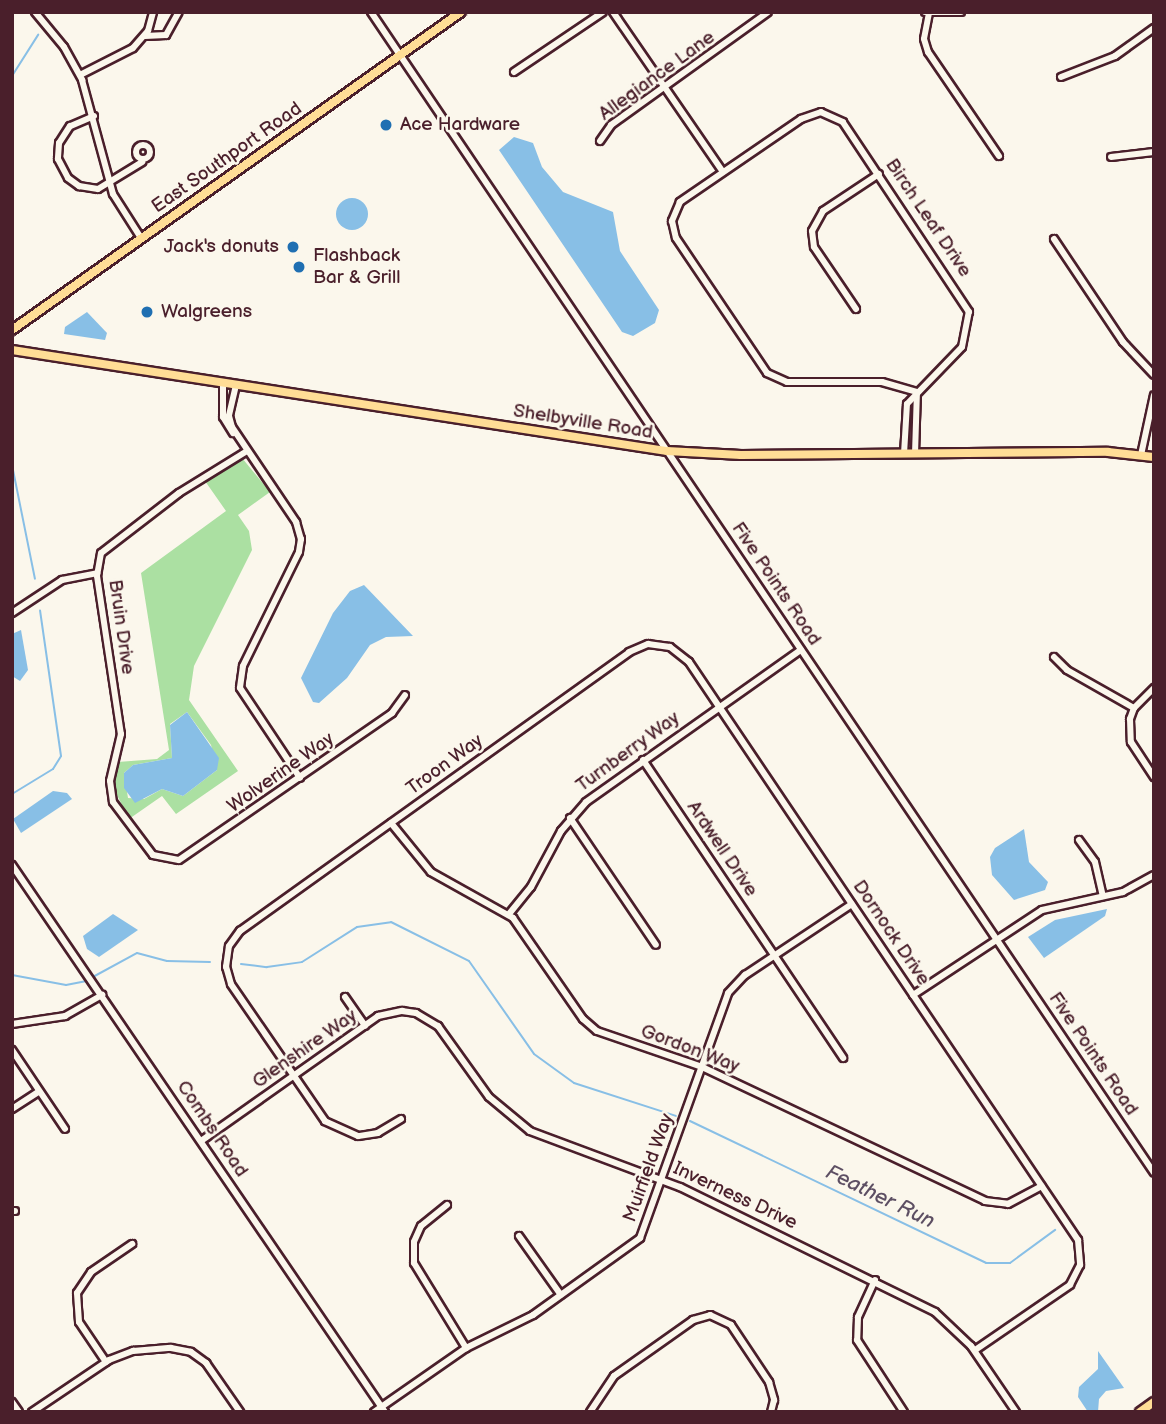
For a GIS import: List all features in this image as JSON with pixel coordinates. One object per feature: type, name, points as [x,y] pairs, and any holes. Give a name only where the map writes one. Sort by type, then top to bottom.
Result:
[{"type":"main road","name":"East Southport Road","points":[[12,330],[461,12]]},
{"type":"main road","name":"Shelbyville Road","points":[[12,350],[667,451],[1154,457]]},
{"type":"main road","points":[[1140,1412],[1154,1402]]},
{"type":"street","points":[[35,12],[80,75],[94,116],[110,184],[141,238]]},
{"type":"street","points":[[80,75],[127,52],[145,36],[153,12]]},
{"type":"street","points":[[145,36],[166,35],[179,12]]},
{"type":"street","name":"Five Points Road","points":[[371,12],[1154,1174]]},
{"type":"street","points":[[514,72],[603,12]]},
{"type":"street","points":[[613,12],[723,172],[680,202],[672,229],[767,373],[787,382],[882,382],[917,394],[915,454]]},
{"type":"street","name":"Allegiance Lane","points":[[600,141],[611,125],[665,89],[768,12]]},
{"type":"street","points":[[961,12],[927,13],[924,37],[928,52],[999,156]]},
{"type":"street","points":[[1061,77],[1115,56],[1154,28]]},
{"type":"street","name":"Birch Leaf Drive","points":[[723,172],[801,119],[821,113],[843,122],[969,312],[962,347],[906,404],[904,454]]},
{"type":"street","points":[[94,116],[65,130],[58,159],[63,172],[79,186],[98,189],[142,162]]},
{"type":"street","points":[[1111,157],[1154,152]]},
{"type":"street","points":[[856,309],[814,247],[812,231],[824,211],[879,174]]},
{"type":"street","points":[[1054,239],[1123,342],[1154,375]]},
{"type":"street","points":[[223,383],[223,417],[296,522],[301,541],[243,666],[240,688],[300,779]]},
{"type":"street","points":[[236,385],[229,416],[247,451]]},
{"type":"street","points":[[1141,455],[1154,395]]},
{"type":"street","name":"Bruin Drive","points":[[166,861],[144,847],[110,792],[121,734],[97,573],[101,553],[114,538],[247,451]]},
{"type":"street","points":[[12,613],[62,580],[97,573]]},
{"type":"street","name":"Dornock Drive","points":[[651,644],[682,654],[719,705],[1078,1240],[1081,1262],[1065,1289],[975,1350]]},
{"type":"street","name":"Troon Way","points":[[401,1119],[370,1135],[341,1132],[323,1119],[227,973],[232,940],[629,652],[651,644]]},
{"type":"street","name":"Turnberry Way","points":[[509,914],[531,887],[570,818],[643,760],[801,650]]},
{"type":"street","points":[[1054,657],[1067,670],[1134,708]]},
{"type":"street","points":[[1154,688],[1134,708],[1131,742],[1154,777]]},
{"type":"street","name":"Wolverine Way","points":[[166,861],[192,855],[392,713],[405,695]]},
{"type":"street","name":"Ardwell Drive","points":[[643,760],[843,1058]]},
{"type":"street","points":[[570,818],[656,945]]},
{"type":"street","name":"Gordon Way","points":[[391,824],[431,872],[509,914],[590,1027],[702,1067],[985,1202],[1014,1202],[1042,1186]]},
{"type":"street","points":[[1079,840],[1094,859],[1103,896]]},
{"type":"street","points":[[164,871],[166,861]]},
{"type":"street","name":"Combs Road","points":[[12,865],[383,1409]]},
{"type":"street","points":[[913,995],[1050,907],[1132,889],[1154,875]]},
{"type":"street","name":"Muirfield Way","points":[[374,1412],[383,1409],[466,1348],[522,1321],[640,1238],[729,993],[774,955],[852,904]]},
{"type":"street","points":[[12,1024],[65,1016],[102,995]]},
{"type":"street","points":[[345,997],[365,1026]]},
{"type":"street","name":"Glenshire Way","points":[[201,1141],[384,1014],[402,1011],[434,1022]]},
{"type":"street","name":"Inverness Drive","points":[[434,1022],[481,1088],[520,1124],[554,1142],[663,1180],[875,1280],[935,1312],[975,1350],[1015,1409]]},
{"type":"street","points":[[12,1050],[65,1129]]},
{"type":"street","points":[[12,1109],[38,1092]]},
{"type":"street","points":[[447,1205],[421,1226],[414,1242],[414,1263],[466,1348]]},
{"type":"street","points":[[519,1236],[561,1295]]},
{"type":"street","points":[[106,1362],[78,1319],[77,1293],[91,1272],[131,1244]]},
{"type":"street","points":[[875,1280],[858,1317],[857,1340],[904,1412]]},
{"type":"street","points":[[590,1412],[614,1376],[695,1318],[708,1315],[731,1325],[769,1382],[774,1396],[771,1412]]},
{"type":"street","points":[[32,1412],[106,1362],[145,1349],[186,1350],[208,1365],[240,1412]]},
{"type":"street","points":[[12,1402],[19,1412]]},
{"type":"street","points":[[1005,1412],[1015,1409]]},
{"type":"green space","points":[[242,458],[270,492],[238,515],[249,531],[252,550],[194,666],[189,700],[238,771],[176,814],[162,796],[129,819],[113,787],[118,762],[157,759],[169,750],[141,573],[226,511],[205,481]],"holes":[[[187,712],[211,745],[217,770],[183,796],[162,789],[144,799],[128,798],[124,773],[133,765],[172,758],[170,724]]]},
{"type":"water","points":[[514,137],[533,143],[542,167],[563,192],[613,212],[620,251],[659,310],[655,323],[633,336],[622,332],[499,150]]},
{"type":"water","points":[[352,198],[363,203],[368,214],[363,225],[352,230],[341,225],[336,214],[341,203]]},
{"type":"water","points":[[87,312],[107,333],[105,340],[64,334],[65,327]]},
{"type":"water","points":[[364,585],[413,636],[386,637],[370,645],[347,678],[319,703],[313,702],[301,678],[333,613],[350,591]]},
{"type":"water","points":[[21,630],[28,670],[20,681],[12,676],[12,634]]},
{"type":"water","points":[[187,712],[219,758],[217,770],[183,796],[162,789],[135,803],[124,788],[124,773],[133,765],[172,758],[170,725]]},
{"type":"water","points":[[53,791],[67,793],[72,799],[21,833],[13,819]]},
{"type":"water","points":[[1024,829],[1029,862],[1048,882],[1045,890],[1014,900],[992,875],[990,857],[995,848]]},
{"type":"water","points":[[1107,909],[1105,916],[1044,958],[1028,937],[1055,920]]},
{"type":"water","points":[[113,914],[138,930],[99,957],[87,949],[83,936]]},
{"type":"water","points":[[1098,1351],[1124,1388],[1106,1391],[1099,1399],[1098,1412],[1088,1412],[1078,1397],[1079,1387],[1098,1369]]},
{"type":"waterway","points":[[12,76],[38,35]]},
{"type":"waterway","points":[[12,465],[35,579]]},
{"type":"waterway","points":[[12,794],[53,769],[61,756],[40,611]]},
{"type":"waterway","name":"Feather Run","points":[[241,964],[267,967],[302,962],[357,927],[391,922],[469,961],[534,1054],[574,1083],[676,1116]]},
{"type":"waterway","name":"Feather Run","points":[[91,978],[137,953],[167,961],[210,962]]},
{"type":"waterway","name":"Feather Run","points":[[12,975],[66,985],[87,981]]},
{"type":"waterway","name":"Feather Run","points":[[690,1121],[986,1263],[1010,1263],[1055,1230]]},
{"type":"place","name":"Ace Hardware","points":[[386,125]]},
{"type":"place","name":"Jack's donuts","points":[[293,247]]},
{"type":"place","name":"Flashback Bar & Grill","points":[[299,267]]},
{"type":"place","name":"Walgreens","points":[[147,312]]}]
